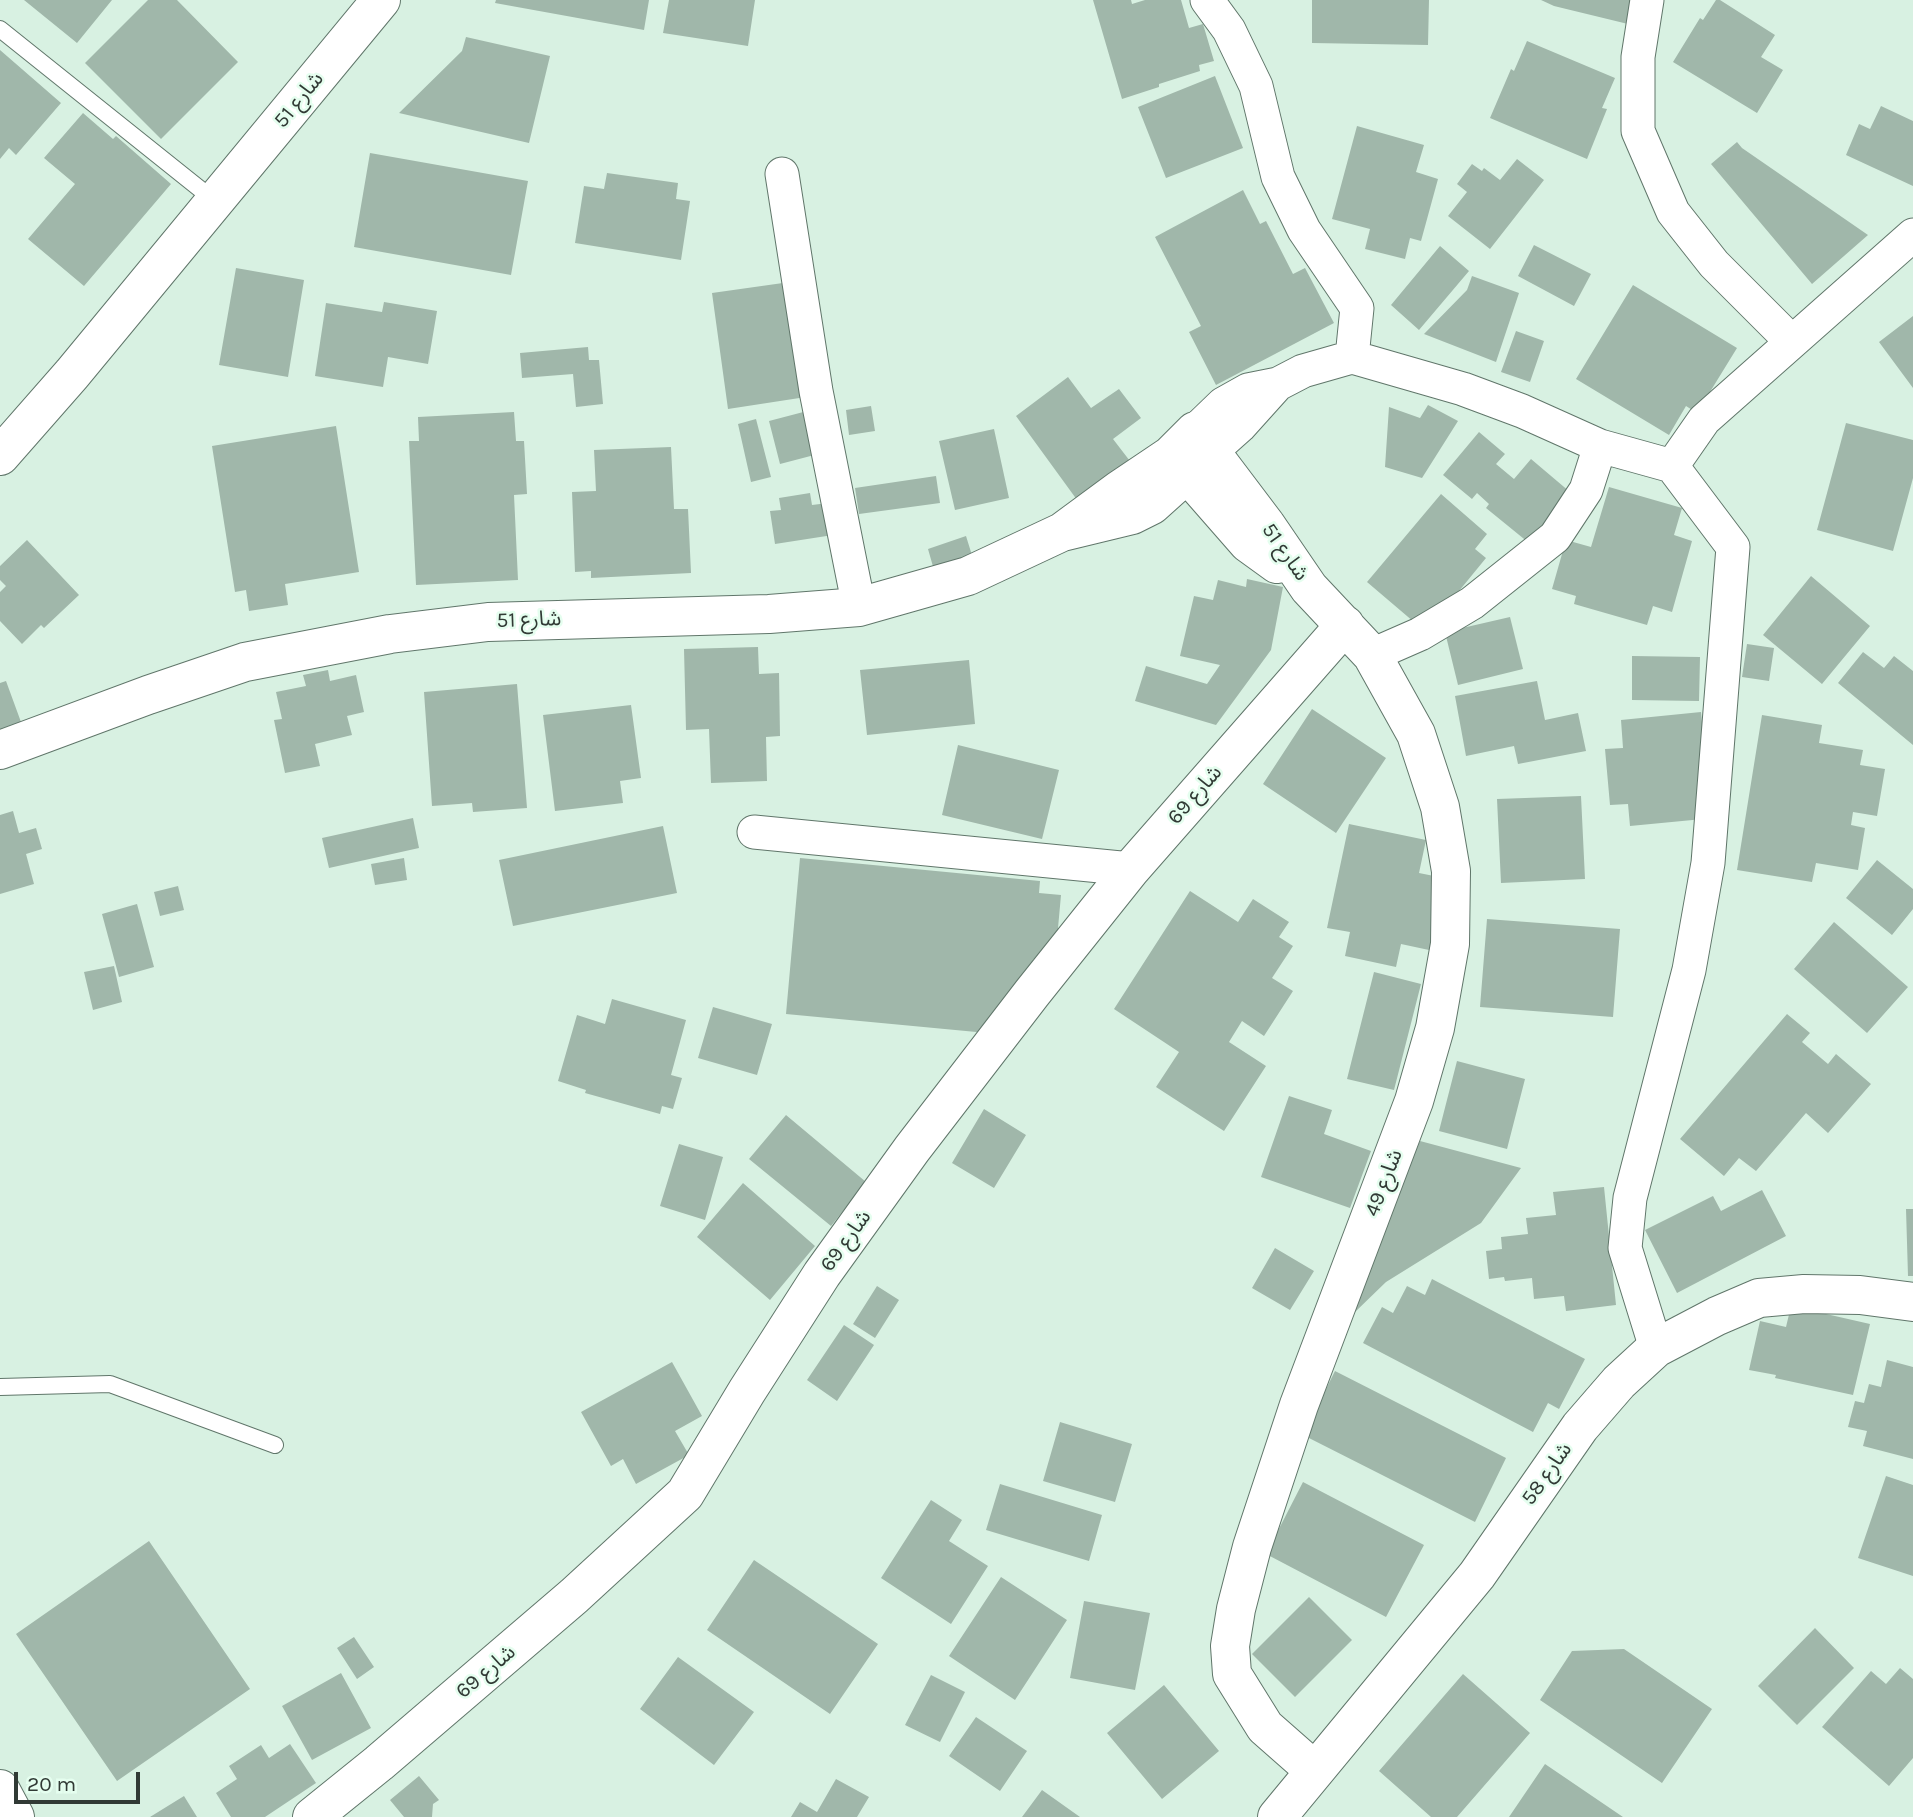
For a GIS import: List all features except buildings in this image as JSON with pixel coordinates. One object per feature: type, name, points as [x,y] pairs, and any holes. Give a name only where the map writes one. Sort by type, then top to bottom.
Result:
[{"type":"street","name":"شارع 51","points":[[0,456],[72,374],[381,0]]},
{"type":"street","points":[[1207,0],[1229,30],[1256,86],[1278,177],[1304,230],[1357,308],[1352,357]]},
{"type":"street","points":[[1647,0],[1638,57],[1638,131],[1673,212],[1714,264],[1791,341]]},
{"type":"street","points":[[782,174],[816,391],[859,607]]},
{"type":"street","points":[[1672,466],[1704,420],[1913,235]]},
{"type":"street","points":[[1191,453],[1223,404],[1248,390],[1278,384],[1303,371],[1352,357],[1475,394],[1522,411],[1600,446],[1672,466],[1733,547],[1708,863],[1689,970],[1630,1198],[1625,1248],[1656,1348]]},
{"type":"street","points":[[1372,655],[1420,634],[1472,603],[1555,537],[1586,490],[1600,446]]},
{"type":"street","name":"شارع 51","points":[[0,750],[245,662],[390,634],[488,622],[769,614],[859,607],[968,576],[1062,532],[1119,490],[1191,453],[1310,588]]},
{"type":"street","name":"شارع 49","points":[[1310,588],[1372,655],[1416,734],[1440,807],[1451,871],[1450,944],[1435,1028],[1414,1101],[1299,1405],[1252,1547],[1236,1609],[1230,1646],[1232,1674],[1265,1727],[1315,1771]]},
{"type":"street","name":"شارع 69","points":[[312,1817],[575,1596],[685,1494],[822,1274],[912,1149],[1130,869],[1345,625]]},
{"type":"street","points":[[754,831],[1130,869]]},
{"type":"street","name":"شارع 58","points":[[1277,1817],[1476,1575],[1580,1427],[1619,1382],[1656,1348],[1717,1316],[1759,1298],[1815,1294],[1860,1295],[1913,1302]]},
{"type":"street","points":[[0,1789],[15,1817]]},
{"type":"lane","points":[[0,29],[215,201]]},
{"type":"lane","points":[[0,1387],[110,1384],[275,1445]]}]
